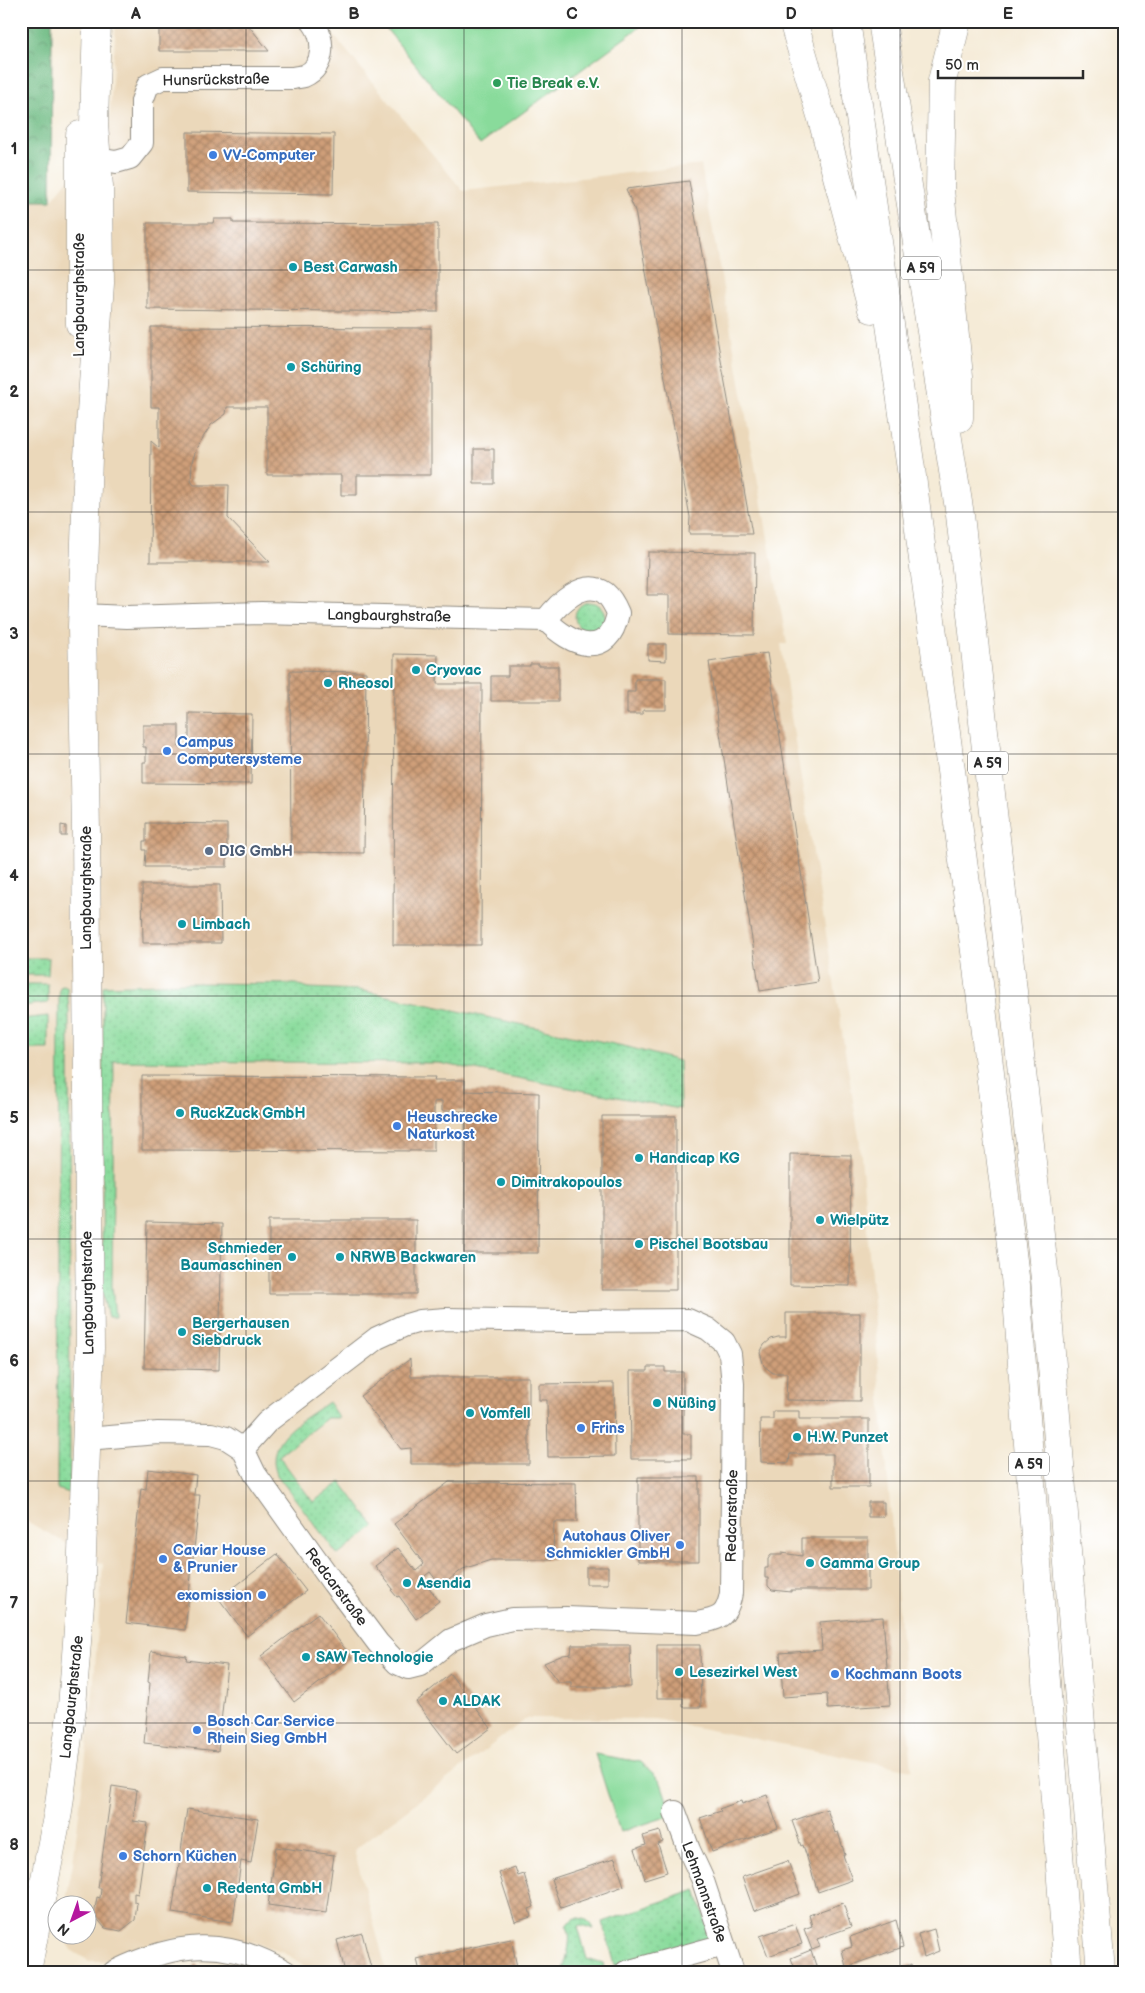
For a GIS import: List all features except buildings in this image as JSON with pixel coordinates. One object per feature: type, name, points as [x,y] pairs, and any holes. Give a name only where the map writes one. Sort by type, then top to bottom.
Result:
[{"type":"main road","points":[[793,21],[859,258],[911,469]]},
{"type":"main road","name":"A 59","points":[[846,21],[911,469],[976,959],[1016,1284],[1068,1972]]},
{"type":"main road","name":"A 59","points":[[882,21],[960,515],[1044,1279],[1101,1972]]},
{"type":"main road","points":[[957,21],[942,81],[940,190],[958,376],[960,515]]},
{"type":"main road","name":"Langbaurghstraße","points":[[30,1968],[58,1812],[72,1707],[80,1603],[90,1348],[82,614],[88,457],[100,283],[99,187],[94,124],[95,27]]},
{"type":"main road","name":"Langbaurghstraße","points":[[88,457],[79,403],[80,131],[95,27]]},
{"type":"street","name":"Hunsrückstraße","points":[[96,159],[116,162],[130,158],[142,143],[142,101],[148,85],[155,81],[163,78],[293,78],[305,76],[313,70],[322,48],[320,35],[312,21]]},
{"type":"street","name":"Langbaurghstraße","points":[[80,131],[87,150],[96,159]]},
{"type":"street","name":"Langbaurghstraße","points":[[82,614],[127,617],[262,613],[546,620]]},
{"type":"street","name":"Redcarstraße","points":[[446,1319],[688,1320],[708,1329],[724,1342],[730,1354],[733,1384],[731,1593],[728,1609],[716,1620],[697,1623],[562,1618],[512,1619],[486,1625],[451,1640],[420,1665],[408,1668],[397,1663],[378,1643],[255,1474],[243,1449],[267,1422],[377,1338],[403,1326],[420,1321],[446,1319]]},
{"type":"street","points":[[86,1439],[158,1433],[211,1434],[226,1438],[243,1449]]},
{"type":"street","name":"Lehmannstraße","points":[[675,1812],[688,1850],[702,1878],[733,1972]]},
{"type":"street","points":[[626,1972],[724,1945]]},
{"type":"street","points":[[114,1972],[158,1953],[182,1948],[217,1947],[241,1951],[286,1972]]},
{"type":"shaded area","points":[[116,21],[322,21],[463,191],[701,165],[787,644],[781,644],[790,710],[860,1144],[912,1770],[655,1719],[527,1718],[354,1850],[387,1972],[314,1972],[283,1952],[254,1942],[197,1935],[167,1940],[104,1961],[89,1961],[71,1950],[69,1946],[98,1946],[98,1896],[67,1896],[73,1863],[92,1705],[103,1564],[21,1518],[21,201],[51,201],[109,127]]},
{"type":"green space","points":[[21,21],[52,21],[51,201],[21,201]]},
{"type":"green space","name":"Tie Break e.V.","points":[[380,21],[648,21],[480,144]]},
{"type":"green space","points":[[590,602],[596,603],[604,611],[604,623],[596,631],[590,632],[584,631],[576,623],[575,617],[576,611],[584,603]]},
{"type":"green space","points":[[21,958],[49,958],[48,975],[21,975]]},
{"type":"green space","points":[[187,983],[296,984],[309,988],[359,990],[628,1047],[679,1061],[680,1109],[439,1063],[114,1061],[112,1286],[115,1317],[108,1317],[102,1293],[103,986]]},
{"type":"green space","points":[[21,984],[48,984],[48,1003],[21,1006]]},
{"type":"green space","points":[[60,987],[67,987],[69,1010],[70,1493],[57,1489],[59,998]]},
{"type":"green space","points":[[48,1016],[48,1049],[21,1049],[21,1019]]},
{"type":"green space","points":[[328,1402],[339,1418],[327,1418],[279,1456],[313,1502],[341,1482],[375,1527],[338,1555],[277,1475],[274,1462],[275,1451],[280,1441],[288,1432]]},
{"type":"green space","points":[[595,1754],[641,1762],[660,1780],[672,1815],[620,1832]]},
{"type":"green space","points":[[696,1890],[709,1932],[706,1941],[615,1965],[603,1922]]},
{"type":"green space","points":[[575,1918],[581,1918],[591,1923],[594,1929],[581,1925],[578,1926],[587,1959],[603,1964],[604,1967],[587,1972],[562,1972],[569,1942],[566,1926]]},
{"type":"place","name":"Tie Break e.V.","points":[[497,83]]},
{"type":"place","name":"VV-Computer","points":[[213,155]]},
{"type":"place","name":"Best Carwash","points":[[293,267]]},
{"type":"place","name":"Schüring","points":[[291,367]]},
{"type":"place","name":"Cryovac","points":[[416,670]]},
{"type":"place","name":"Rheosol","points":[[328,683]]},
{"type":"place","name":"Campus Computersysteme","points":[[167,751]]},
{"type":"place","name":"DIG GmbH","points":[[209,851]]},
{"type":"place","name":"Limbach","points":[[182,924]]},
{"type":"place","name":"RuckZuck GmbH","points":[[180,1113]]},
{"type":"place","name":"Heuschrecke Naturkost","points":[[397,1126]]},
{"type":"place","name":"Handicap KG","points":[[639,1158]]},
{"type":"place","name":"Dimitrakopoulos","points":[[501,1182]]},
{"type":"place","name":"Wielpütz","points":[[820,1220]]},
{"type":"place","name":"Pischel Bootsbau","points":[[639,1244]]},
{"type":"place","name":"Schmieder Baumaschinen","points":[[292,1257]]},
{"type":"place","name":"NRWB Backwaren","points":[[340,1257]]},
{"type":"place","name":"Bergerhausen Siebdruck","points":[[182,1332]]},
{"type":"place","name":"Nüßing","points":[[657,1403]]},
{"type":"place","name":"Vomfell","points":[[470,1413]]},
{"type":"place","name":"Frins","points":[[581,1428]]},
{"type":"place","name":"H.W. Punzet","points":[[797,1437]]},
{"type":"place","name":"Autohaus Oliver Schmickler GmbH","points":[[680,1545]]},
{"type":"place","name":"Caviar House & Prunier","points":[[163,1559]]},
{"type":"place","name":"Gamma Group","points":[[810,1563]]},
{"type":"place","name":"Asendia","points":[[407,1583]]},
{"type":"place","name":"exomission","points":[[262,1595]]},
{"type":"place","name":"SAW Technologie","points":[[306,1657]]},
{"type":"place","name":"Lesezirkel West","points":[[679,1672]]},
{"type":"place","name":"Kochmann Boots","points":[[835,1674]]},
{"type":"place","name":"ALDAK","points":[[443,1701]]},
{"type":"place","name":"Bosch Car Service Rhein Sieg GmbH","points":[[197,1730]]},
{"type":"place","name":"Schorn Küchen","points":[[123,1856]]},
{"type":"place","name":"Redenta GmbH","points":[[207,1888]]}]
